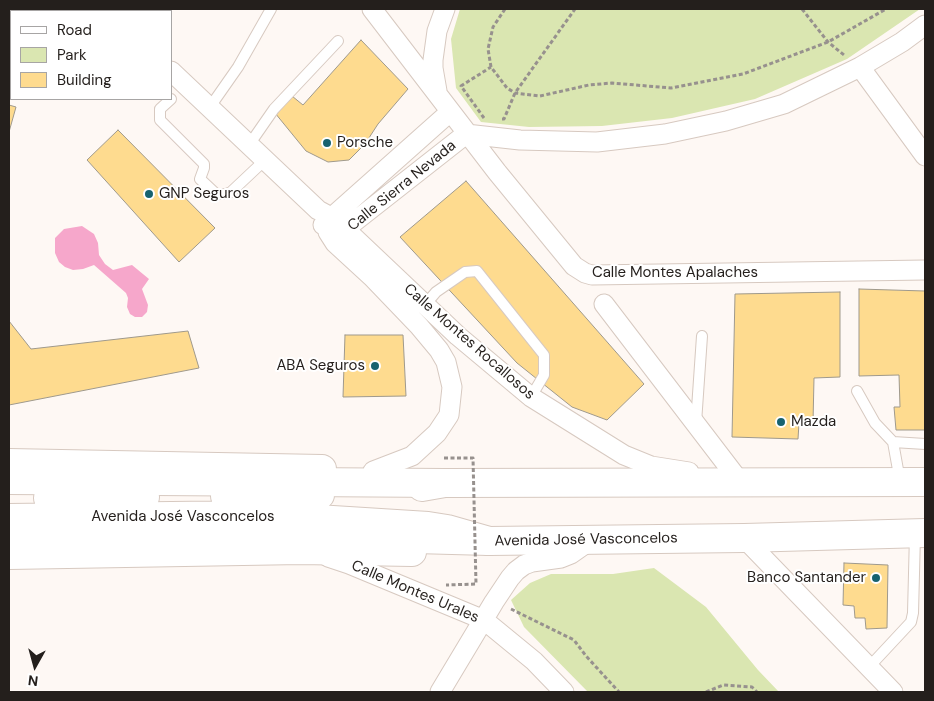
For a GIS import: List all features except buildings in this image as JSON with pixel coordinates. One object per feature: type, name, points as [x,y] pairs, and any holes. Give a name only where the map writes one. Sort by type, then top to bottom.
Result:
[{"type":"main road","points":[[10,481],[372,471],[398,473],[445,470]]},
{"type":"main road","points":[[10,481],[445,470],[867,483],[913,482]]},
{"type":"main road","name":"Avenida José Vasconcelos","points":[[9,518],[253,515],[428,526],[447,529],[489,541],[744,538],[920,533]]},
{"type":"main road","points":[[9,538],[231,534],[489,541]]},
{"type":"main road","points":[[9,555],[301,550],[439,552],[451,551],[489,541]]},
{"type":"street","name":"Calle Montes Apalaches","points":[[372,9],[466,134],[574,266],[585,273],[592,275],[925,270]]},
{"type":"street","points":[[437,93],[432,68],[437,31],[445,9]]},
{"type":"street","name":"Calle Sierra Nevada","points":[[340,236],[466,134],[520,140],[587,142],[665,134],[726,122],[784,104],[860,67],[902,42],[925,25]]},
{"type":"street","points":[[860,67],[925,156]]},
{"type":"street","name":"Calle Montes Rocallosos","points":[[172,72],[324,217],[372,277],[439,350],[449,370],[452,387],[449,415],[438,433],[412,456],[372,471]]},
{"type":"street","name":"Calle Sierra Nevada","points":[[324,217],[450,112]]},
{"type":"street","name":"Calle Montes Rocallosos","points":[[340,236],[425,305],[487,361],[531,397],[624,455],[651,466],[681,472],[734,474],[833,471],[846,473],[867,483]]},
{"type":"street","name":"Calle Montes Apalaches","points":[[604,304],[734,474]]},
{"type":"street","points":[[744,538],[870,666],[893,692]]},
{"type":"street","points":[[440,692],[510,578],[524,565],[561,558],[591,540]]},
{"type":"street","name":"Calle Montes Urales","points":[[301,550],[349,564],[484,620],[534,662],[564,692]]},
{"type":"lane","points":[[210,107],[238,67],[271,9]]},
{"type":"lane","points":[[249,145],[274,110],[338,41]]},
{"type":"lane","points":[[172,97],[186,84]]},
{"type":"lane","points":[[169,100],[160,109],[160,120],[204,164],[200,179],[216,194],[231,192],[265,160]]},
{"type":"lane","points":[[425,305],[436,292],[465,272],[477,271],[544,355],[544,375],[531,397]]},
{"type":"lane","points":[[696,424],[702,336]]},
{"type":"lane","points":[[857,391],[875,423],[893,442],[913,482]]},
{"type":"lane","points":[[893,442],[925,444]]},
{"type":"lane","points":[[870,666],[911,622],[920,533]]},
{"type":"path","points":[[505,9],[493,27],[488,49],[491,67],[507,88],[514,93],[540,96],[589,85],[612,83],[671,88],[743,74],[828,42],[886,9]]},
{"type":"path","points":[[495,119],[504,119],[514,93],[575,9]]},
{"type":"path","points":[[802,9],[828,42],[860,67]]},
{"type":"path","points":[[485,119],[461,86],[491,67]]},
{"type":"path","points":[[445,470],[473,458],[476,584],[446,585]]},
{"type":"path","points":[[510,608],[574,640],[619,692]]},
{"type":"path","points":[[706,692],[723,685],[752,687],[757,692]]},
{"type":"green space","points":[[460,9],[920,9],[847,59],[755,99],[672,118],[602,126],[529,127],[481,122],[456,88],[451,39]]},
{"type":"green space","points":[[654,568],[706,607],[758,670],[779,692],[588,692],[524,627],[511,600],[530,583],[551,574],[613,574]]},
{"type":"shaded area","points":[[82,226],[94,234],[98,243],[99,255],[105,264],[113,270],[132,265],[149,279],[142,289],[148,305],[147,312],[142,317],[135,317],[130,314],[127,307],[128,298],[126,293],[94,265],[73,270],[59,262],[55,253],[55,238],[64,229]]},
{"type":"place","name":"Porsche","points":[[327,143]]},
{"type":"place","name":"GNP Seguros","points":[[149,194]]},
{"type":"place","name":"ABA Seguros","points":[[375,366]]},
{"type":"place","name":"Mazda","points":[[781,422]]},
{"type":"place","name":"Banco Santander","points":[[876,578]]}]
